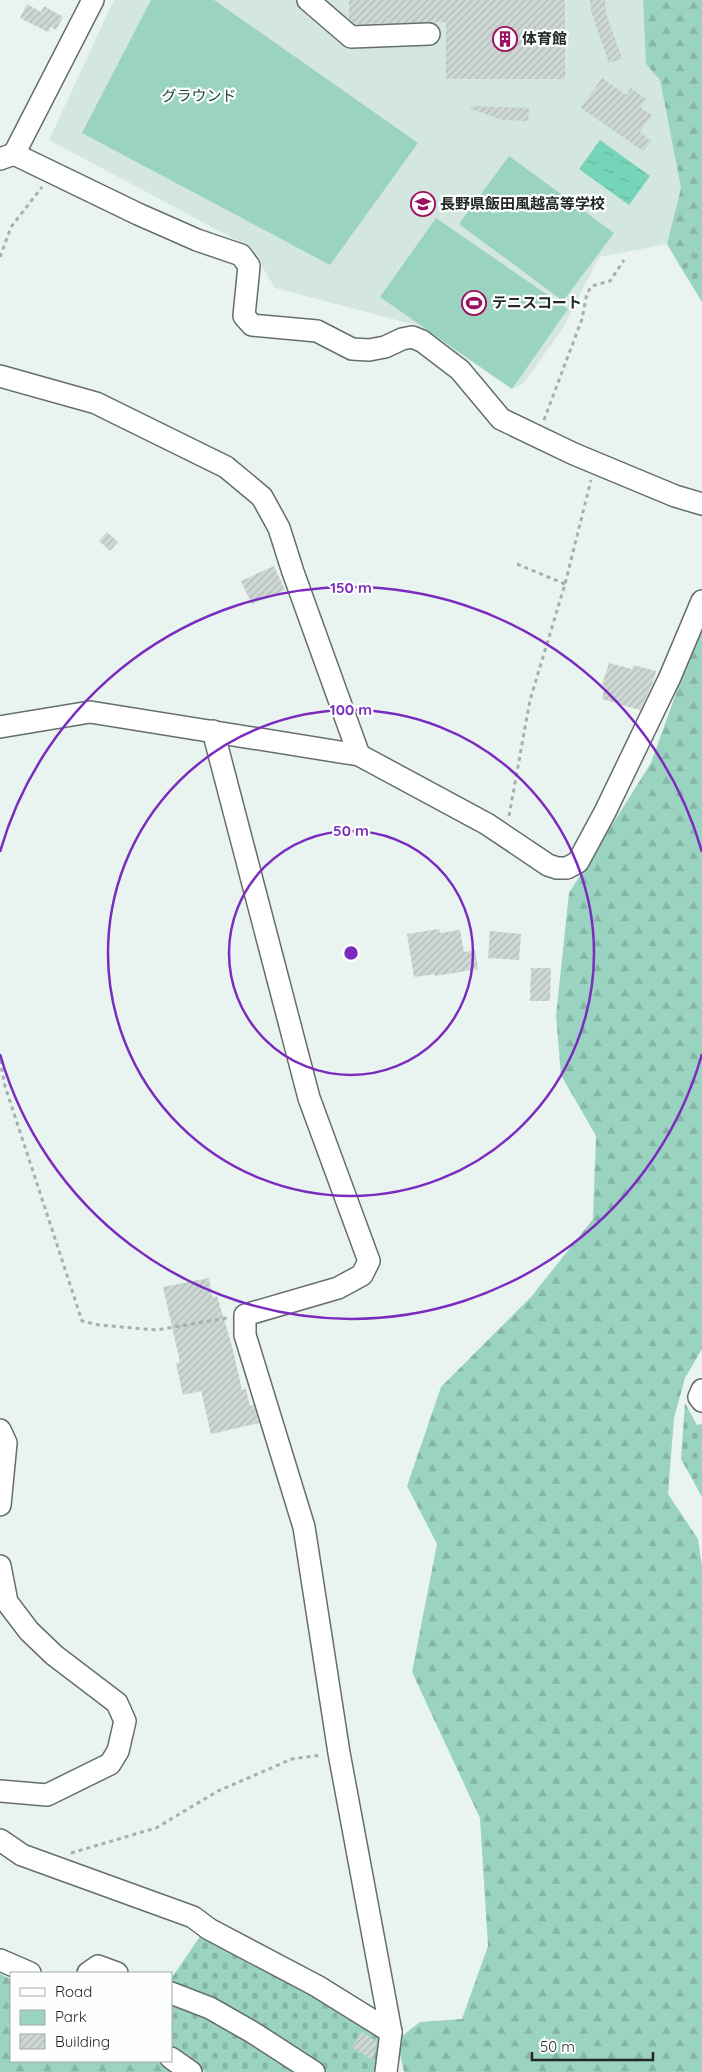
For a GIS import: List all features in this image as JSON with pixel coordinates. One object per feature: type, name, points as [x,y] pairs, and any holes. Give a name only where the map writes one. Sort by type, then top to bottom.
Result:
[{"type":"street","points":[[93,0],[7,157],[54,173],[197,240],[241,255],[249,266],[244,316],[252,324],[317,331],[352,349],[369,350],[385,347],[402,339],[412,337],[422,341],[460,370],[501,420],[595,463],[675,496],[702,504]]},
{"type":"street","points":[[308,0],[351,37],[429,34]]},
{"type":"street","points":[[0,376],[96,403],[226,467],[262,497],[278,528],[359,755]]},
{"type":"street","points":[[0,727],[90,712],[359,755],[487,824],[548,865],[557,868],[567,868],[578,862],[604,812],[670,677],[702,601]]},
{"type":"street","points":[[213,731],[309,1098],[369,1261],[362,1275],[338,1288],[245,1314],[246,1335],[304,1527],[339,1753],[391,2032],[386,2072]]},
{"type":"street","points":[[702,1390],[699,1397],[702,1401]]},
{"type":"street","points":[[0,1430],[6,1443],[0,1505]]},
{"type":"street","points":[[0,1566],[7,1602],[29,1631],[54,1655],[117,1703],[124,1721],[118,1751],[110,1764],[47,1795],[0,1791]]},
{"type":"street","points":[[0,1840],[22,1855],[193,1917],[209,1929],[317,1986],[391,2032]]},
{"type":"street","points":[[0,1960],[28,1972]]},
{"type":"street","points":[[89,1972],[98,1966],[114,1972]]},
{"type":"street","points":[[172,1993],[210,2008],[314,2072]]},
{"type":"street","points":[[172,2059],[191,2072]]},
{"type":"path","points":[[0,257],[11,227],[54,173]]},
{"type":"path","points":[[538,437],[582,319],[588,293],[592,286],[610,281],[624,260]]},
{"type":"path","points":[[509,839],[508,821],[530,700],[565,584],[595,463]]},
{"type":"path","points":[[516,564],[565,584]]},
{"type":"path","points":[[0,1060],[5,1086],[82,1321],[99,1325],[156,1330],[245,1314]]},
{"type":"path","points":[[71,1853],[156,1828],[218,1791],[292,1759],[339,1753]]},
{"type":"shaded area","name":"長野県飯田風越高等学校","points":[[114,0],[643,0],[646,64],[660,80],[681,188],[667,244],[599,257],[563,328],[524,383],[512,389],[416,325],[275,288],[251,248],[49,140]]},
{"type":"green space","name":"グラウンド","points":[[151,0],[214,0],[418,143],[330,265],[82,133]]},
{"type":"green space","points":[[643,0],[702,0],[702,249],[680,266],[667,244],[681,188],[660,80],[646,64]]},
{"type":"green space","name":"テニスコート","points":[[509,156],[614,233],[563,301],[459,224]]},
{"type":"green space","name":"テニスコート","points":[[436,218],[568,309],[512,389],[380,297]]},
{"type":"green space","points":[[702,249],[702,302],[680,266]]},
{"type":"green space","points":[[702,621],[702,1349],[685,1378],[674,1418],[668,1494],[698,1539],[702,1566],[702,2072],[404,2072],[397,2040],[420,2022],[462,2019],[488,1946],[480,1818],[412,1672],[437,1544],[407,1486],[441,1387],[531,1297],[593,1219],[596,1136],[561,1075],[556,1016],[569,893],[651,763]]},
{"type":"green space","points":[[685,1403],[697,1425],[702,1424],[702,1497],[681,1459]]},
{"type":"green space","points":[[203,1932],[313,1990],[389,2043],[396,2072],[205,2072],[172,2050],[172,1978]]},
{"type":"green space","points":[[0,1974],[10,1979],[10,2062],[164,2062],[179,2072],[0,2072]]},
{"type":"water","points":[[600,140],[650,176],[629,205],[579,169]]},
{"type":"building","name":"体育館","points":[[349,0],[565,0],[565,79],[446,79],[446,22],[355,24],[349,19]]},
{"type":"building","points":[[590,0],[605,0],[606,13],[622,59],[609,63],[591,11]]},
{"type":"building","points":[[27,4],[41,12],[44,6],[63,17],[56,30],[51,27],[48,32],[20,18]]},
{"type":"building","points":[[602,78],[626,95],[631,88],[646,99],[640,107],[652,115],[640,132],[651,141],[643,151],[581,108]]},
{"type":"building","points":[[471,106],[529,108],[528,121],[503,120],[471,109]]},
{"type":"building","points":[[107,532],[118,542],[110,551],[99,541]]},
{"type":"building","points":[[274,566],[285,590],[252,604],[241,581]]},
{"type":"building","points":[[609,663],[632,669],[634,665],[656,671],[652,685],[640,710],[602,699],[605,686],[602,685]]},
{"type":"building","points":[[439,929],[440,933],[460,930],[464,952],[475,950],[478,969],[435,976],[435,974],[414,977],[407,934]]},
{"type":"building","points":[[490,931],[521,934],[519,960],[488,958]]},
{"type":"building","points":[[531,968],[551,968],[550,1001],[530,1001]]},
{"type":"building","points":[[209,1278],[212,1297],[217,1296],[232,1346],[242,1390],[246,1389],[250,1406],[254,1405],[259,1423],[211,1434],[201,1391],[183,1395],[176,1363],[180,1362],[163,1287]]},
{"type":"building","points":[[362,2032],[377,2042],[373,2060],[352,2047]]},
{"type":"place","name":"体育館","points":[[505,39]]},
{"type":"place","name":"長野県飯田風越高等学校","points":[[423,204]]},
{"type":"place","name":"テニスコート","points":[[474,303]]}]
